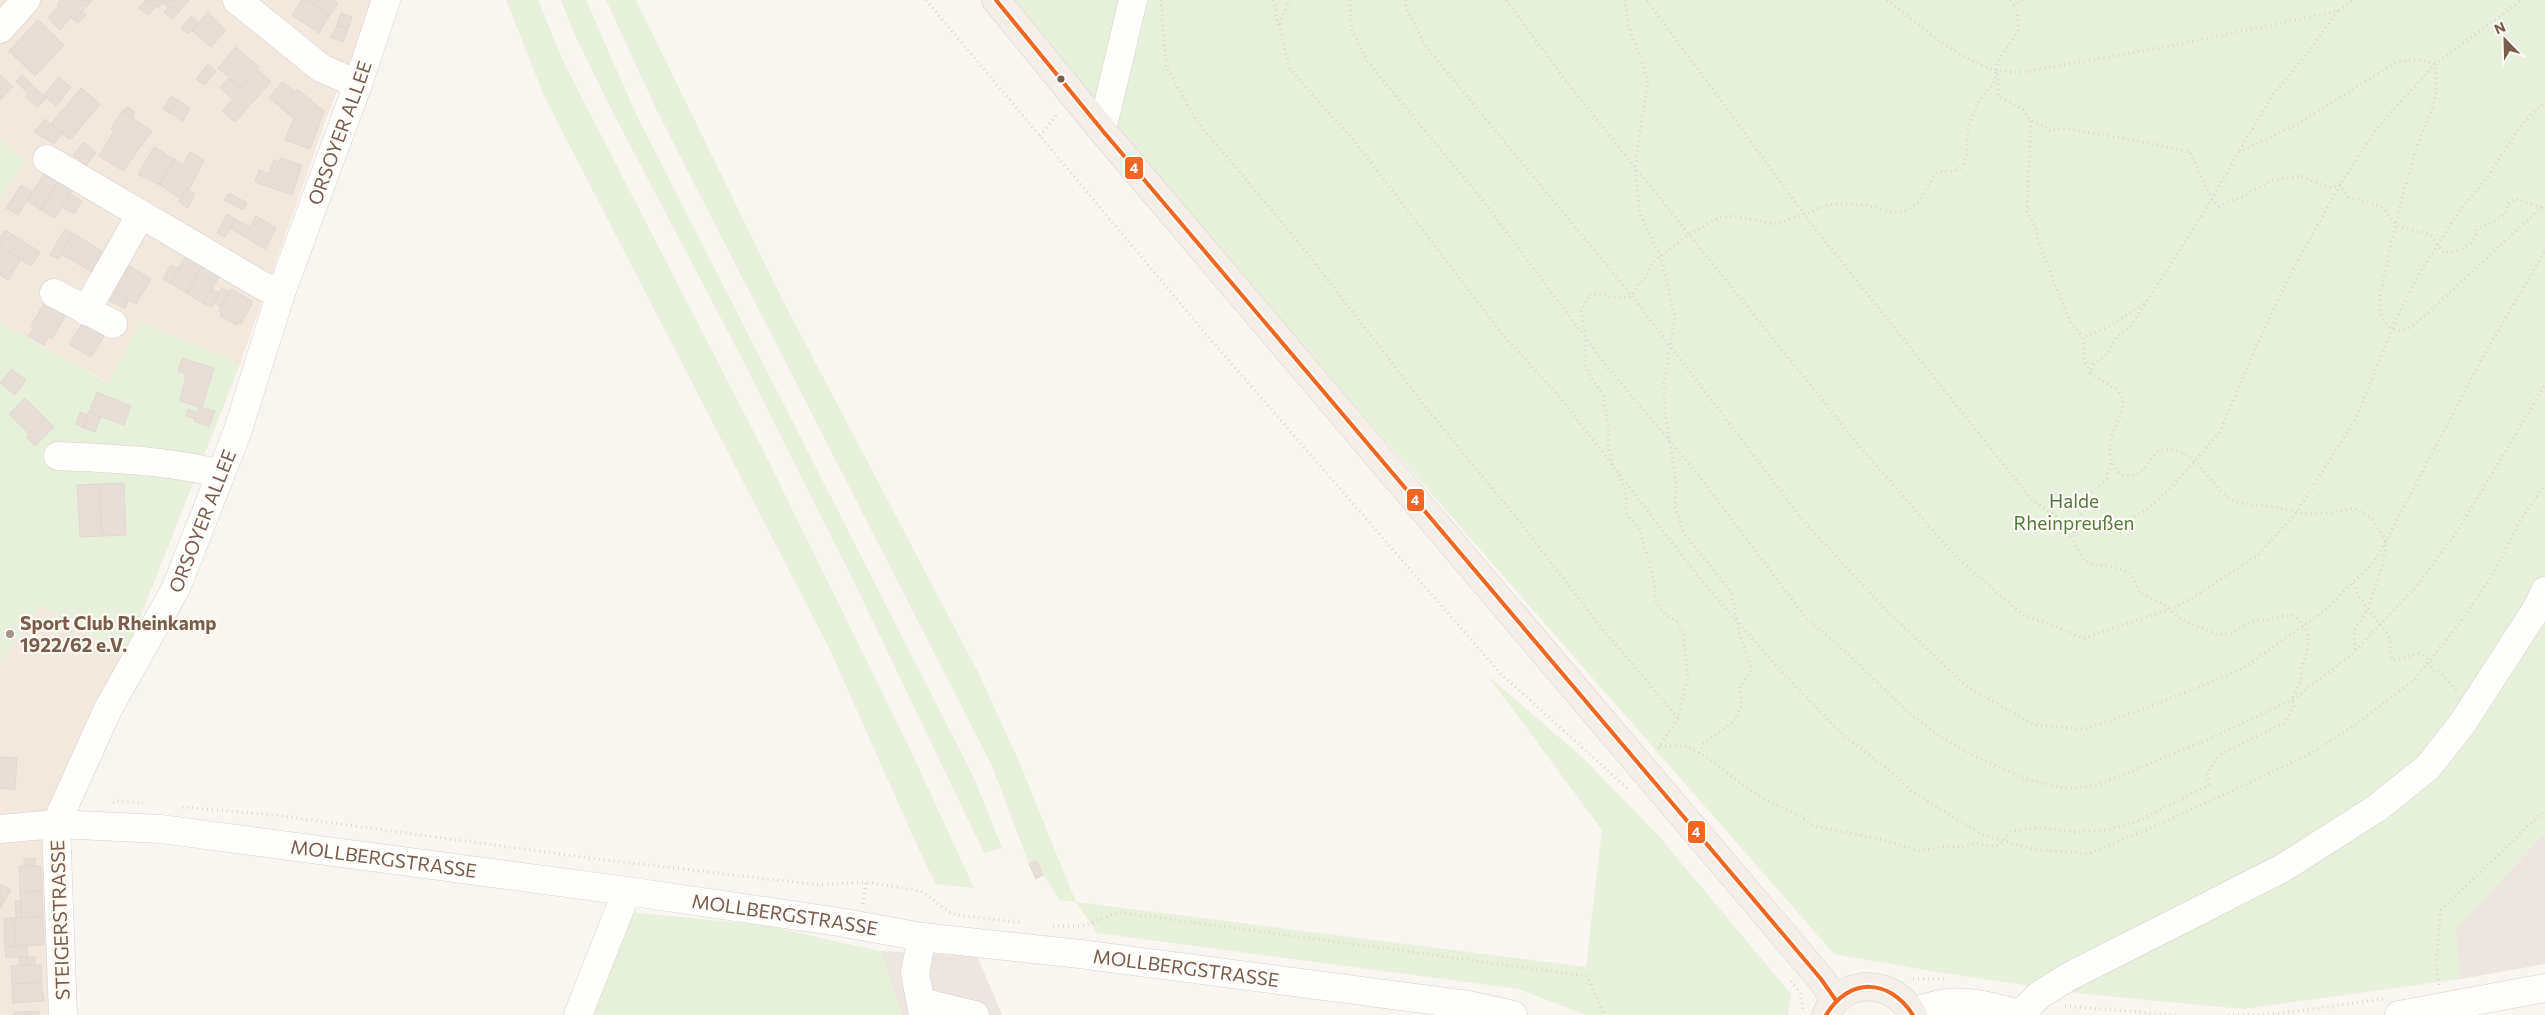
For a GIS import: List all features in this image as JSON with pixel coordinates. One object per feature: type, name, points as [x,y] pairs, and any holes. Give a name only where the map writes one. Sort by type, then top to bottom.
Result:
[{"type":"main road","points":[[996,0],[1637,780],[1815,971],[1830,1007],[1850,990],[1864,986],[1878,987],[1898,996],[1913,1014]]},
{"type":"street","points":[[0,29],[26,0]]},
{"type":"street","points":[[237,0],[321,68],[358,84]]},
{"type":"street","name":"ORSOYER ALLEE","points":[[56,824],[108,709],[176,588],[237,433],[281,293],[358,84],[386,0]]},
{"type":"street","points":[[1102,130],[1133,0]]},
{"type":"street","points":[[47,159],[263,286],[281,293]]},
{"type":"street","points":[[86,311],[141,214]]},
{"type":"street","points":[[54,293],[113,324]]},
{"type":"street","points":[[58,456],[166,462],[221,474]]},
{"type":"street","points":[[1913,1014],[1935,1004],[1959,1001],[2026,1010],[2070,976],[2283,868],[2377,808],[2428,768],[2474,704],[2537,608],[2545,590]]},
{"type":"street","points":[[0,829],[56,824]]},
{"type":"street","name":"MOLLBERGSTRASSE","points":[[56,824],[161,829],[627,890],[839,922],[922,937],[1080,954],[1459,1004],[1513,1015]]},
{"type":"street","name":"STEIGERSTRASSE","points":[[56,824],[63,1015]]},
{"type":"street","points":[[578,1015],[627,890]]},
{"type":"street","points":[[922,937],[915,973],[922,1009],[975,1015]]},
{"type":"street","points":[[2400,1015],[2545,988]]},
{"type":"path","points":[[926,0],[1212,340],[1500,673],[1637,780],[1678,718],[1688,678],[1683,632],[1677,622],[1666,615],[1656,603],[1654,581],[1640,529],[1626,512],[1626,491],[1613,466],[1608,444],[1609,428],[1603,395],[1591,378],[1585,363],[1586,337],[1581,313],[1589,294],[1622,300],[1632,296],[1638,284],[1646,278],[1652,263],[1690,235],[1718,218],[1734,216],[1776,224],[1831,204],[1866,205],[1894,212],[1903,212],[1917,204],[1937,172],[1955,171],[1961,168],[1965,161],[1969,123],[1979,98],[1995,82],[1997,62],[2011,45],[2017,32],[2018,14],[2010,0]]},
{"type":"path","points":[[1161,0],[1166,66],[1196,120],[1304,250],[1424,406],[1527,531],[1595,620],[1678,718]]},
{"type":"path","points":[[1273,0],[1289,68],[1356,143],[1503,334],[1559,396],[1702,581],[1780,670],[1842,734],[1892,772],[1911,791],[1984,834],[2033,849],[2089,854],[2174,818],[2308,755],[2365,718],[2414,680],[2458,625],[2493,574],[2522,517],[2545,485]]},
{"type":"path","points":[[1280,24],[1289,0]]},
{"type":"path","points":[[1350,0],[1351,28],[1368,62],[1481,198],[1586,337],[1715,496],[1806,618],[1847,653],[1908,712],[1938,735],[1974,756],[2023,778],[2062,788],[2095,786],[2209,739],[2292,700],[2355,650],[2417,586],[2460,527],[2545,385]]},
{"type":"path","points":[[1406,0],[1406,6],[1424,44],[1632,296],[1806,524],[1887,611],[1966,686],[2034,725],[2085,729],[2154,705],[2242,669],[2324,611],[2372,564],[2484,355],[2545,250]]},
{"type":"path","points":[[1506,0],[1565,80],[1860,447],[1956,557],[2022,614],[2084,638],[2181,605],[2257,556],[2297,512],[2356,418],[2418,276],[2460,210],[2487,178],[2525,121],[2545,101]]},
{"type":"path","points":[[1625,0],[1628,25],[1641,54],[1648,78],[1635,167],[1640,214],[1662,257],[1675,317],[1664,382],[1666,414],[1676,481],[1675,507],[1683,532],[1731,592],[1740,635],[1751,666],[1751,672],[1740,686],[1742,706],[1737,712],[1737,719],[1704,744],[1699,753]]},
{"type":"path","points":[[1647,0],[1804,214],[2032,500],[2076,529],[2092,531],[2112,528],[2145,511],[2172,487],[2220,432],[2254,351],[2286,283],[2340,185],[2376,130],[2435,64],[2522,0]]},
{"type":"path","points":[[1887,0],[1957,52],[1980,65],[1996,71],[2024,72],[2170,46],[2338,11]]},
{"type":"path","points":[[2014,5],[2022,0]]},
{"type":"path","points":[[2090,373],[2094,364],[2109,352],[2116,337],[2131,326],[2143,304],[2212,199],[2274,92],[2308,53],[2338,11],[2353,0]]},
{"type":"path","points":[[2238,152],[2297,124],[2397,62],[2417,59],[2435,64]]},
{"type":"path","points":[[2435,64],[2437,86],[2432,111],[2412,160],[2389,253],[2379,311],[2384,321],[2393,330],[2404,330],[2418,322],[2543,208],[2545,204]]},
{"type":"path","points":[[1996,71],[1999,81],[1998,96],[2022,110],[2031,121],[2045,126],[2050,131],[2062,128],[2190,152],[2212,199],[2219,206],[2272,180],[2301,176],[2331,188],[2340,185]]},
{"type":"path","points":[[1040,136],[1074,94]]},
{"type":"path","points":[[2031,121],[2027,213],[2036,227],[2037,238],[2070,322],[2083,337],[2085,362],[2090,373],[2116,388],[2123,399],[2120,417],[2111,436],[2109,453],[2111,461],[2121,475],[2130,476],[2146,469],[2158,451],[2168,448],[2195,460],[2204,474],[2232,500],[2248,504],[2288,508],[2297,512],[2342,511],[2354,508],[2371,518],[2386,540],[2383,563],[2368,609],[2354,631],[2355,650]]},
{"type":"path","points":[[2340,185],[2348,197],[2372,203],[2385,210],[2396,225],[2431,235],[2444,252],[2451,252],[2468,246],[2474,241],[2478,228],[2496,221],[2507,211],[2507,204],[2516,199],[2543,208]]},
{"type":"path","points":[[2083,337],[2107,328],[2143,304]]},
{"type":"path","points":[[1660,746],[1687,746],[1767,801],[1800,816],[1814,826],[1878,839],[1920,851],[1946,846],[1964,847],[1976,843],[1989,846],[2000,845],[2011,831],[2040,827],[2075,832],[2098,830],[2136,822],[2209,785],[2207,773],[2219,755],[2284,723],[2294,707],[2292,700],[2301,680],[2302,666],[2310,645],[2304,625],[2292,615],[2283,616],[2251,622],[2231,633],[2219,635],[2182,620],[2162,603],[2140,592],[2131,574],[2124,570],[2104,565],[2097,566],[2084,560],[2071,537],[2090,494],[2107,478],[2111,461]]},
{"type":"path","points":[[2353,583],[2368,609],[2389,636],[2392,659],[2397,660],[2419,653],[2430,661],[2432,670],[2440,672],[2464,698],[2474,704]]},
{"type":"path","points":[[108,804],[117,801],[147,804]]},
{"type":"path","points":[[176,806],[275,815],[589,858],[820,885],[866,882],[921,890],[952,914],[1023,923]]},
{"type":"path","points":[[2442,1008],[2436,966],[2441,910],[2545,810]]},
{"type":"path","points":[[1050,926],[1083,926],[1118,912],[1587,976],[1604,1015]]},
{"type":"path","points":[[1788,978],[1800,993],[1804,1015]]},
{"type":"path","points":[[2026,1010],[2092,1010],[2176,1015]]},
{"type":"shaded area","points":[[0,0],[376,0],[329,111],[240,364],[141,322],[109,383],[0,322],[0,200],[25,160],[0,140]]},
{"type":"shaded area","points":[[41,605],[125,656],[56,824],[60,1015],[0,1015],[0,664]]},
{"type":"shaded area","points":[[2545,833],[2545,964],[2461,979],[2455,929]]},
{"type":"shaded area","points":[[880,951],[977,956],[1002,1015],[902,1015]]},
{"type":"green space","points":[[506,0],[538,0],[564,63],[762,448],[910,749],[974,888],[936,884],[829,648],[544,96]]},
{"type":"green space","points":[[561,0],[586,0],[636,114],[974,778],[1002,848],[984,853],[856,586],[738,351],[609,105],[572,29]]},
{"type":"green space","points":[[606,0],[636,0],[781,297],[980,676],[1020,764],[1076,902],[1060,900],[1043,875],[1037,861],[1029,864],[992,766],[658,113]]},
{"type":"green space","name":"Halde Rheinpreußen","points":[[1007,0],[2545,0],[2545,833],[2456,929],[2461,979],[2243,1009],[2085,994],[1937,972],[1834,954],[1094,108]]},
{"type":"green space","points":[[0,140],[25,160],[0,200]]},
{"type":"green space","points":[[0,322],[108,383],[141,322],[240,364],[125,656],[41,605],[0,664]]},
{"type":"green space","points":[[1488,676],[1583,758],[1657,834],[1791,994],[1788,1015],[1586,1015],[1519,989],[1097,933],[1076,902],[1586,967],[1602,830]]},
{"type":"green space","points":[[628,912],[763,925],[880,951],[902,1015],[592,1015]]},
{"type":"building","points":[[61,0],[92,0],[74,20],[57,4]]},
{"type":"building","points":[[146,0],[156,7],[148,15],[139,8]]},
{"type":"building","points":[[148,0],[159,0],[162,3],[158,8]]},
{"type":"building","points":[[159,0],[189,0],[179,12],[171,5],[168,8]]},
{"type":"building","points":[[302,0],[309,0],[329,16],[319,33],[292,15]]},
{"type":"building","points":[[309,0],[334,0],[338,3],[329,16]]},
{"type":"building","points":[[171,5],[179,12],[172,19],[164,12]]},
{"type":"building","points":[[59,6],[71,17],[60,30],[48,18]]},
{"type":"building","points":[[82,11],[86,15],[78,23],[74,20]]},
{"type":"building","points":[[208,12],[226,30],[211,47],[192,31]]},
{"type":"building","points":[[341,13],[352,17],[348,29],[337,25]]},
{"type":"building","points":[[191,16],[199,23],[188,34],[181,28]]},
{"type":"building","points":[[38,20],[64,45],[35,76],[9,51]]},
{"type":"building","points":[[337,25],[348,29],[343,42],[331,37]]},
{"type":"building","points":[[235,47],[259,67],[242,88],[218,68]]},
{"type":"building","points":[[208,64],[216,71],[205,85],[196,79]]},
{"type":"building","points":[[257,69],[271,82],[235,122],[222,111],[233,99],[220,88],[229,78],[242,88]]},
{"type":"building","points":[[0,75],[13,87],[0,100]]},
{"type":"building","points":[[22,75],[46,98],[38,107],[25,96],[28,93],[16,82]]},
{"type":"building","points":[[59,77],[71,87],[56,106],[44,95]]},
{"type":"building","points":[[282,82],[295,92],[281,108],[269,98]]},
{"type":"building","points":[[81,88],[100,104],[70,140],[51,124]]},
{"type":"building","points":[[297,89],[324,111],[310,149],[285,140],[294,118],[281,108]]},
{"type":"building","points":[[171,96],[178,100],[170,113],[163,109]]},
{"type":"building","points":[[178,100],[190,108],[183,121],[170,113]]},
{"type":"building","points":[[127,107],[134,111],[133,118],[122,111]]},
{"type":"building","points":[[122,111],[152,131],[123,171],[99,156],[114,131],[111,129]]},
{"type":"building","points":[[45,119],[62,134],[54,144],[34,132]]},
{"type":"building","points":[[84,142],[96,153],[86,165],[73,155]]},
{"type":"building","points":[[154,147],[174,159],[160,185],[138,174]]},
{"type":"building","points":[[190,152],[204,160],[189,190],[187,189],[181,199],[160,185],[174,159],[183,165]]},
{"type":"building","points":[[280,158],[302,165],[292,195],[255,182],[259,170],[269,174],[274,160],[279,162]]},
{"type":"building","points":[[44,174],[58,182],[41,210],[27,201]]},
{"type":"building","points":[[58,182],[72,191],[55,218],[41,210]]},
{"type":"building","points":[[21,185],[32,192],[18,215],[6,208]]},
{"type":"building","points":[[187,189],[195,194],[188,208],[179,202]]},
{"type":"building","points":[[229,193],[247,203],[243,210],[224,200]]},
{"type":"building","points":[[70,194],[82,201],[74,214],[62,207]]},
{"type":"building","points":[[227,214],[235,219],[225,237],[217,233]]},
{"type":"building","points":[[256,216],[276,228],[265,249],[230,228],[235,219],[250,227]]},
{"type":"building","points":[[65,229],[73,234],[58,259],[50,255]]},
{"type":"building","points":[[5,230],[40,252],[31,266],[0,246],[0,237]]},
{"type":"building","points":[[73,233],[111,257],[99,276],[61,254]]},
{"type":"building","points":[[0,246],[21,259],[8,280],[0,275]]},
{"type":"building","points":[[185,257],[203,265],[187,293],[170,283]]},
{"type":"building","points":[[124,263],[151,279],[136,304],[109,288]]},
{"type":"building","points":[[171,265],[179,269],[170,283],[163,279]]},
{"type":"building","points":[[203,265],[219,277],[203,303],[187,293]]},
{"type":"building","points":[[222,288],[230,292],[221,307],[214,302]]},
{"type":"building","points":[[212,289],[219,293],[211,307],[203,303]]},
{"type":"building","points":[[231,289],[253,302],[241,324],[238,322],[236,325],[220,316],[222,313],[219,311]]},
{"type":"building","points":[[115,291],[129,300],[125,308],[110,301]]},
{"type":"building","points":[[46,300],[67,312],[60,325],[39,312]]},
{"type":"building","points":[[39,312],[60,325],[52,339],[31,326]]},
{"type":"building","points":[[83,322],[104,336],[91,357],[69,344]]},
{"type":"building","points":[[33,329],[48,338],[44,345],[28,336]]},
{"type":"building","points":[[182,358],[214,368],[202,408],[180,401],[186,374],[178,371]]},
{"type":"building","points":[[11,369],[26,380],[15,395],[0,383]]},
{"type":"building","points":[[97,392],[131,406],[124,425],[89,412]]},
{"type":"building","points":[[25,398],[45,418],[29,434],[9,414]]},
{"type":"building","points":[[199,407],[215,411],[209,427],[194,421]]},
{"type":"building","points":[[188,409],[197,413],[195,419],[186,416]]},
{"type":"building","points":[[89,411],[101,417],[95,432],[82,427]]},
{"type":"building","points":[[80,412],[87,415],[83,427],[76,424]]},
{"type":"building","points":[[45,418],[54,427],[35,446],[26,437]]},
{"type":"building","points":[[124,483],[126,535],[102,536],[99,484]]},
{"type":"building","points":[[99,484],[102,536],[80,537],[77,485]]},
{"type":"building","points":[[0,757],[17,758],[15,790],[0,788]]},
{"type":"building","points":[[35,858],[35,866],[24,866],[24,859]]},
{"type":"building","points":[[1037,861],[1043,875],[1036,879],[1029,864]]},
{"type":"building","points":[[19,866],[41,866],[42,891],[20,892]]},
{"type":"building","points":[[0,884],[11,890],[0,909]]},
{"type":"building","points":[[42,891],[43,917],[21,918],[20,892]]},
{"type":"building","points":[[21,900],[21,918],[16,918],[15,901]]},
{"type":"building","points":[[43,917],[44,945],[16,946],[14,918]]},
{"type":"building","points":[[4,918],[14,918],[16,946],[5,947]]},
{"type":"building","points":[[27,946],[28,956],[6,958],[5,947]]},
{"type":"building","points":[[19,957],[35,957],[35,965],[19,965]]},
{"type":"building","points":[[42,965],[41,982],[12,984],[11,966]]},
{"type":"building","points":[[41,982],[44,1001],[13,1003],[12,984]]},
{"type":"building","points":[[39,1011],[39,1015],[14,1015],[14,1012]]},
{"type":"transit line","name":"4","points":[[996,0],[1102,130],[1821,979],[1835,999]]},
{"type":"transit line","name":"4","points":[[1826,1015],[1835,1003],[1846,994],[1857,989],[1869,987],[1893,994],[1913,1015]]},
{"type":"place","name":"Sport Club Rheinkamp 1922/62 e.V.","points":[[10,634]]}]
